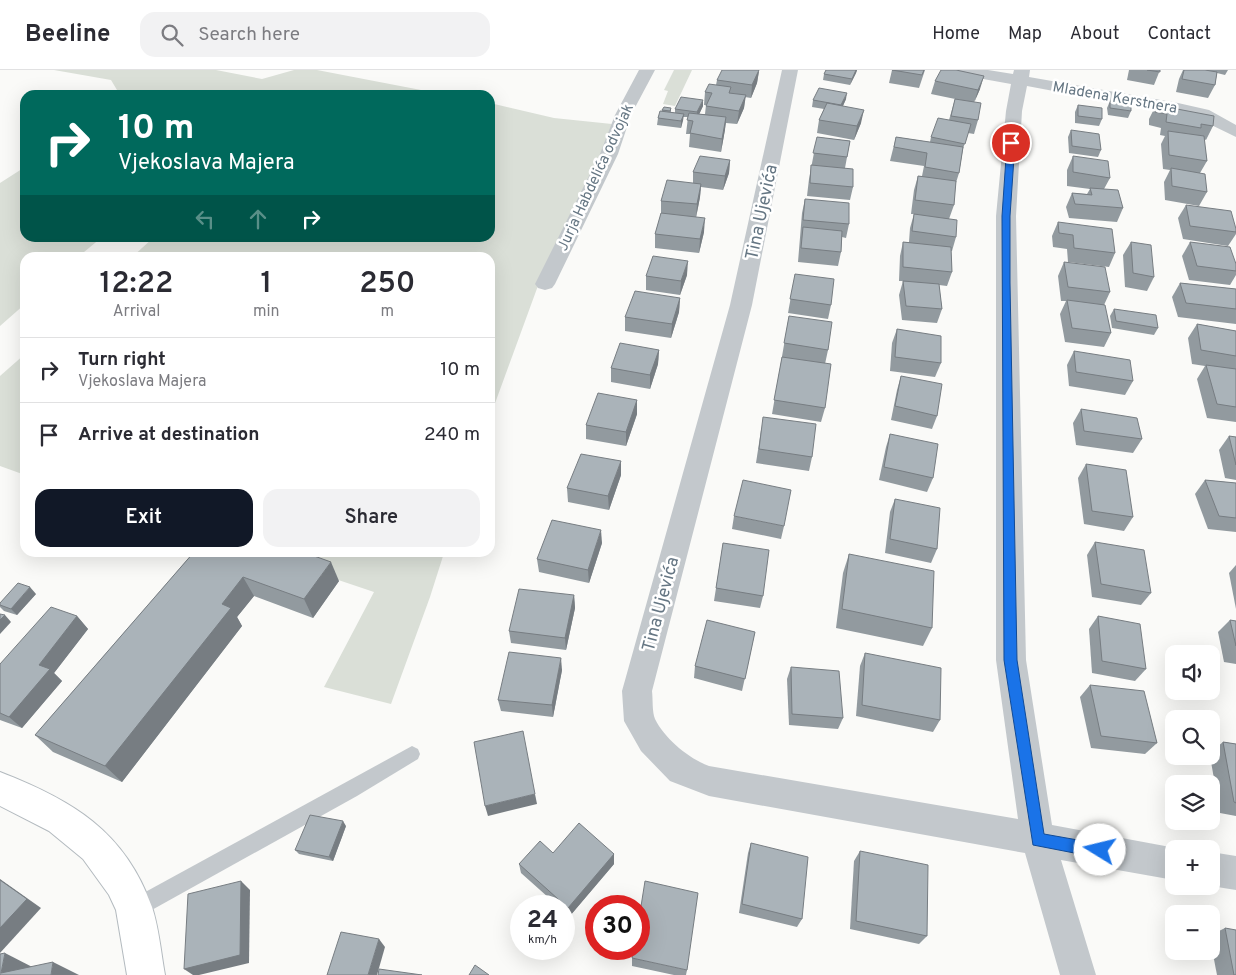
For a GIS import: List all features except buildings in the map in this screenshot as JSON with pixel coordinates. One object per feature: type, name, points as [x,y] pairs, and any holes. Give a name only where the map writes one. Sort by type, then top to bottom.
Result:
[{"type":"main road","points":[[0,788],[62,819],[96,846],[122,882],[134,909],[146,975]]},
{"type":"street","name":"Jurja Habdelića odvojak","points":[[545,284],[609,154],[623,115],[647,70]]},
{"type":"street","name":"Tina Ujevića","points":[[790,70],[741,305],[636,691],[639,721],[652,742],[680,770],[709,781],[1038,840]]},
{"type":"street","name":"Mladena Kerstnera","points":[[961,70],[1021,75],[1178,108],[1203,114],[1236,132]]},
{"type":"street","points":[[1021,75],[1014,111],[1006,216],[1011,660],[1038,840],[1078,975]]},
{"type":"street","points":[[1038,840],[1165,861]]},
{"type":"street","points":[[1220,870],[1236,873]]},
{"type":"lane","points":[[134,909],[351,790],[412,754]]},
{"type":"shaded area","points":[[54,70],[216,70],[262,79],[294,70],[317,70],[421,90],[117,90],[111,80]]},
{"type":"shaded area","points":[[674,70],[692,70],[675,106],[663,104],[668,91],[664,90]]},
{"type":"shaded area","points":[[495,104],[554,118],[612,124],[602,153],[539,283],[495,403],[495,252],[138,252],[149,242],[495,242]]},
{"type":"shaded area","points":[[20,170],[20,242],[96,242],[84,252],[20,252],[20,308],[0,326],[0,183]]},
{"type":"shaded area","points":[[20,358],[20,473],[0,466],[0,376]]},
{"type":"shaded area","points":[[270,557],[443,557],[391,704],[324,687],[374,592]]},
{"type":"route","points":[[1011,143],[1006,216],[1005,283],[1011,660],[1038,840],[1100,850]]}]
